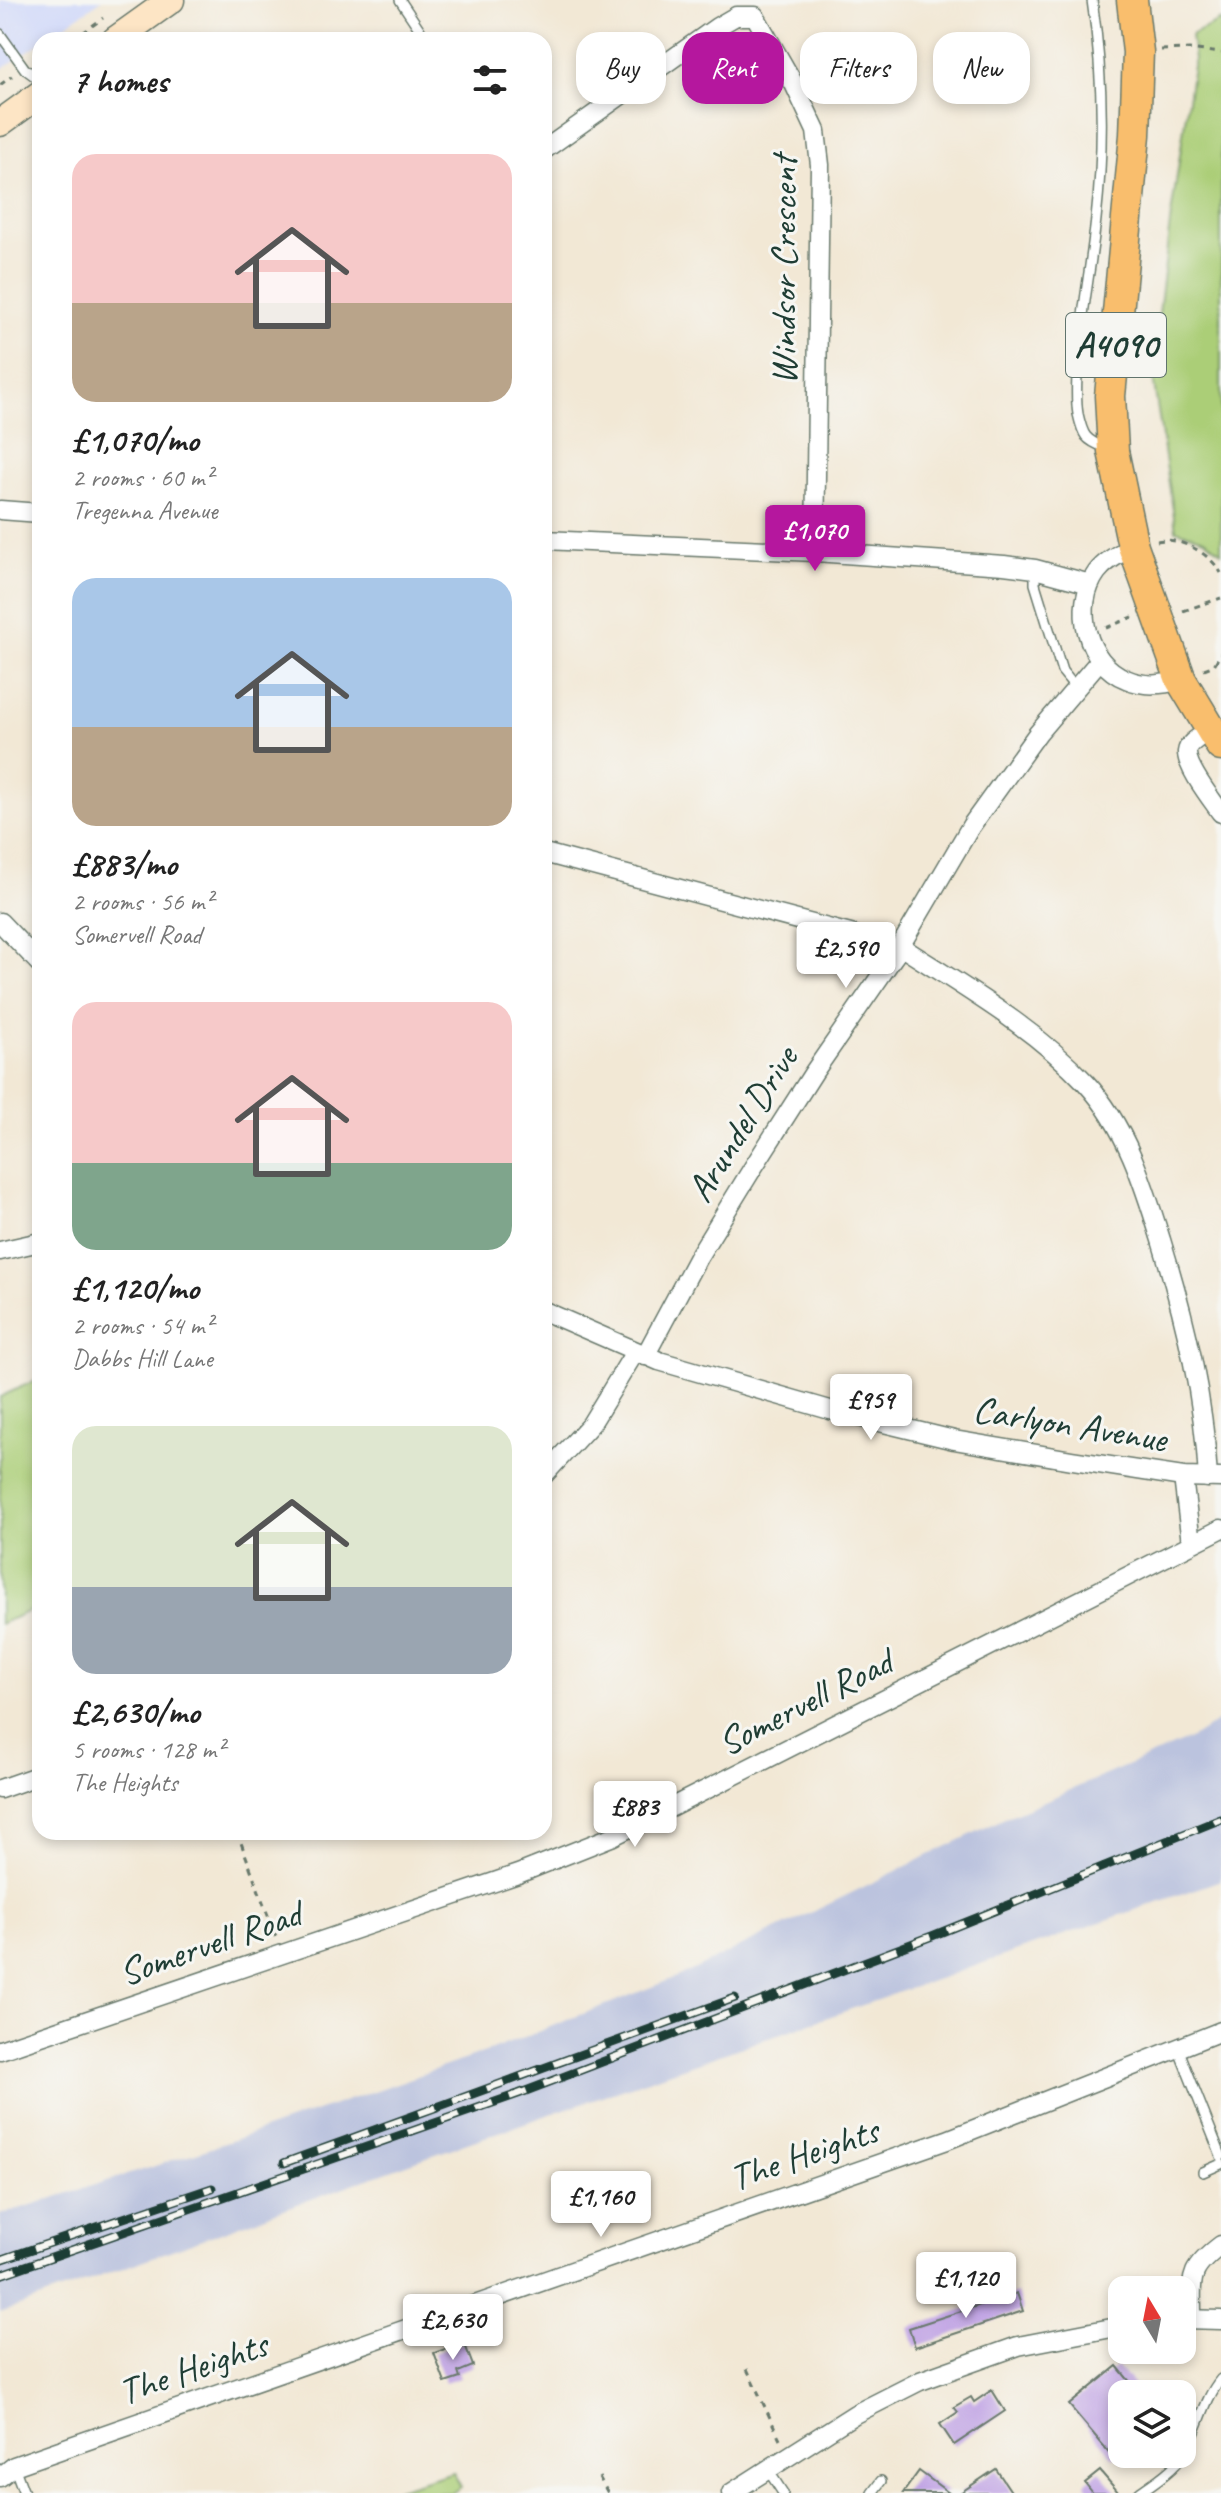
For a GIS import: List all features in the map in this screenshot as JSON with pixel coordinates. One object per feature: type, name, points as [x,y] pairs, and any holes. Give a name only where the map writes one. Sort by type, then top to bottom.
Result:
[{"type":"main road","name":"A4090","points":[[1136,2],[1138,52],[1134,151],[1110,396],[1113,451],[1133,546],[1181,680],[1215,738]]},
{"type":"street","points":[[126,32],[171,0]]},
{"type":"street","name":"Windsor Crescent","points":[[552,144],[717,27],[758,8],[816,131],[820,165],[815,552]]},
{"type":"street","points":[[0,123],[32,100]]},
{"type":"street","points":[[0,510],[32,512]]},
{"type":"street","points":[[552,540],[815,552],[1004,565],[1035,569],[1090,584]]},
{"type":"street","points":[[1133,546],[1107,562],[1090,584],[1085,611],[1088,635],[1100,660],[1125,679],[1145,685],[1181,680]]},
{"type":"street","name":"Arundel Drive","points":[[552,1466],[591,1424],[640,1354],[754,1166],[897,951],[995,792],[1038,733],[1100,660]]},
{"type":"street","points":[[1215,738],[1192,743],[1187,751],[1190,766],[1221,813]]},
{"type":"street","points":[[552,855],[854,935],[897,951],[1007,1017],[1053,1052],[1088,1085],[1112,1119],[1144,1187],[1175,1289],[1199,1391],[1214,1478]]},
{"type":"street","points":[[0,922],[32,950]]},
{"type":"street","points":[[0,1251],[32,1244]]},
{"type":"street","name":"Carlyon Avenue","points":[[552,1315],[640,1354],[830,1410],[954,1440],[1133,1471],[1214,1478]]},
{"type":"street","points":[[1183,1477],[1191,1543]]},
{"type":"street","name":"Somervell Road","points":[[0,2050],[518,1874],[611,1837],[1221,1529]]},
{"type":"street","points":[[0,1789],[32,1778]]},
{"type":"street","name":"The Heights","points":[[7,2472],[947,2140],[1221,2031]]},
{"type":"street","points":[[1192,2276],[1199,2263],[1221,2245]]},
{"type":"street","points":[[1196,2319],[1221,2320]]},
{"type":"street","points":[[731,2493],[855,2414],[920,2381],[1018,2346],[1108,2329]]},
{"type":"lane","points":[[400,0],[420,30],[417,32]]},
{"type":"lane","points":[[1092,0],[1098,48],[1100,166],[1096,219],[1081,319],[1078,411],[1089,441],[1113,451]]},
{"type":"lane","points":[[0,34],[32,74]]},
{"type":"lane","points":[[1035,569],[1035,584],[1062,671],[1076,688]]},
{"type":"lane","points":[[1178,2048],[1221,2156]]},
{"type":"lane","points":[[1203,2172],[1221,2164]]},
{"type":"lane","points":[[1139,2493],[1176,2465],[1185,2452],[1212,2389],[1221,2379]]},
{"type":"lane","points":[[768,2470],[783,2493]]},
{"type":"lane","points":[[7,2472],[24,2493]]},
{"type":"lane","points":[[872,2493],[881,2481]]},
{"type":"path","points":[[1138,52],[1189,49],[1221,53]]},
{"type":"path","points":[[1166,539],[1194,548],[1216,565],[1221,573]]},
{"type":"path","points":[[1179,613],[1221,598]]},
{"type":"path","points":[[1088,635],[1140,614]]},
{"type":"path","points":[[1214,665],[1221,653]]},
{"type":"path","points":[[240,1840],[282,1954]]},
{"type":"path","points":[[747,2369],[790,2456]]},
{"type":"path","points":[[599,2477],[608,2493]]},
{"type":"shaded area","points":[[0,0],[102,0],[56,32],[32,32],[32,48],[0,70]]},
{"type":"shaded area","points":[[1221,1719],[1221,1880],[410,2163],[0,2313],[0,2215],[199,2152],[489,2051],[687,1973],[1007,1817],[1192,1738]]},
{"type":"green space","points":[[1221,20],[1221,552],[1205,539],[1176,530],[1152,371],[1194,59],[1191,35]]},
{"type":"green space","points":[[32,1382],[32,1610],[0,1624],[0,1397]]},
{"type":"green space","points":[[453,2472],[461,2487],[451,2493],[385,2493]]},
{"type":"building","points":[[1017,2293],[1023,2311],[915,2347],[909,2328]]},
{"type":"building","points":[[464,2342],[473,2366],[458,2372],[460,2378],[445,2383],[434,2353]]},
{"type":"building","points":[[1117,2366],[1128,2380],[1108,2380],[1108,2451],[1069,2405]]},
{"type":"building","points":[[992,2390],[1005,2411],[954,2445],[940,2424],[958,2412],[954,2407],[971,2397],[974,2402]]},
{"type":"building","points":[[996,2469],[1012,2493],[960,2493]]},
{"type":"building","points":[[919,2471],[949,2493],[903,2493]]},
{"type":"building","points":[[1100,2471],[1119,2493],[1093,2493],[1085,2483]]},
{"type":"railway","points":[[0,2275],[518,2094],[932,1936],[1221,1819]]},
{"type":"railway","points":[[284,2163],[735,1998]]},
{"type":"railway","points":[[0,2260],[212,2188]]}]
